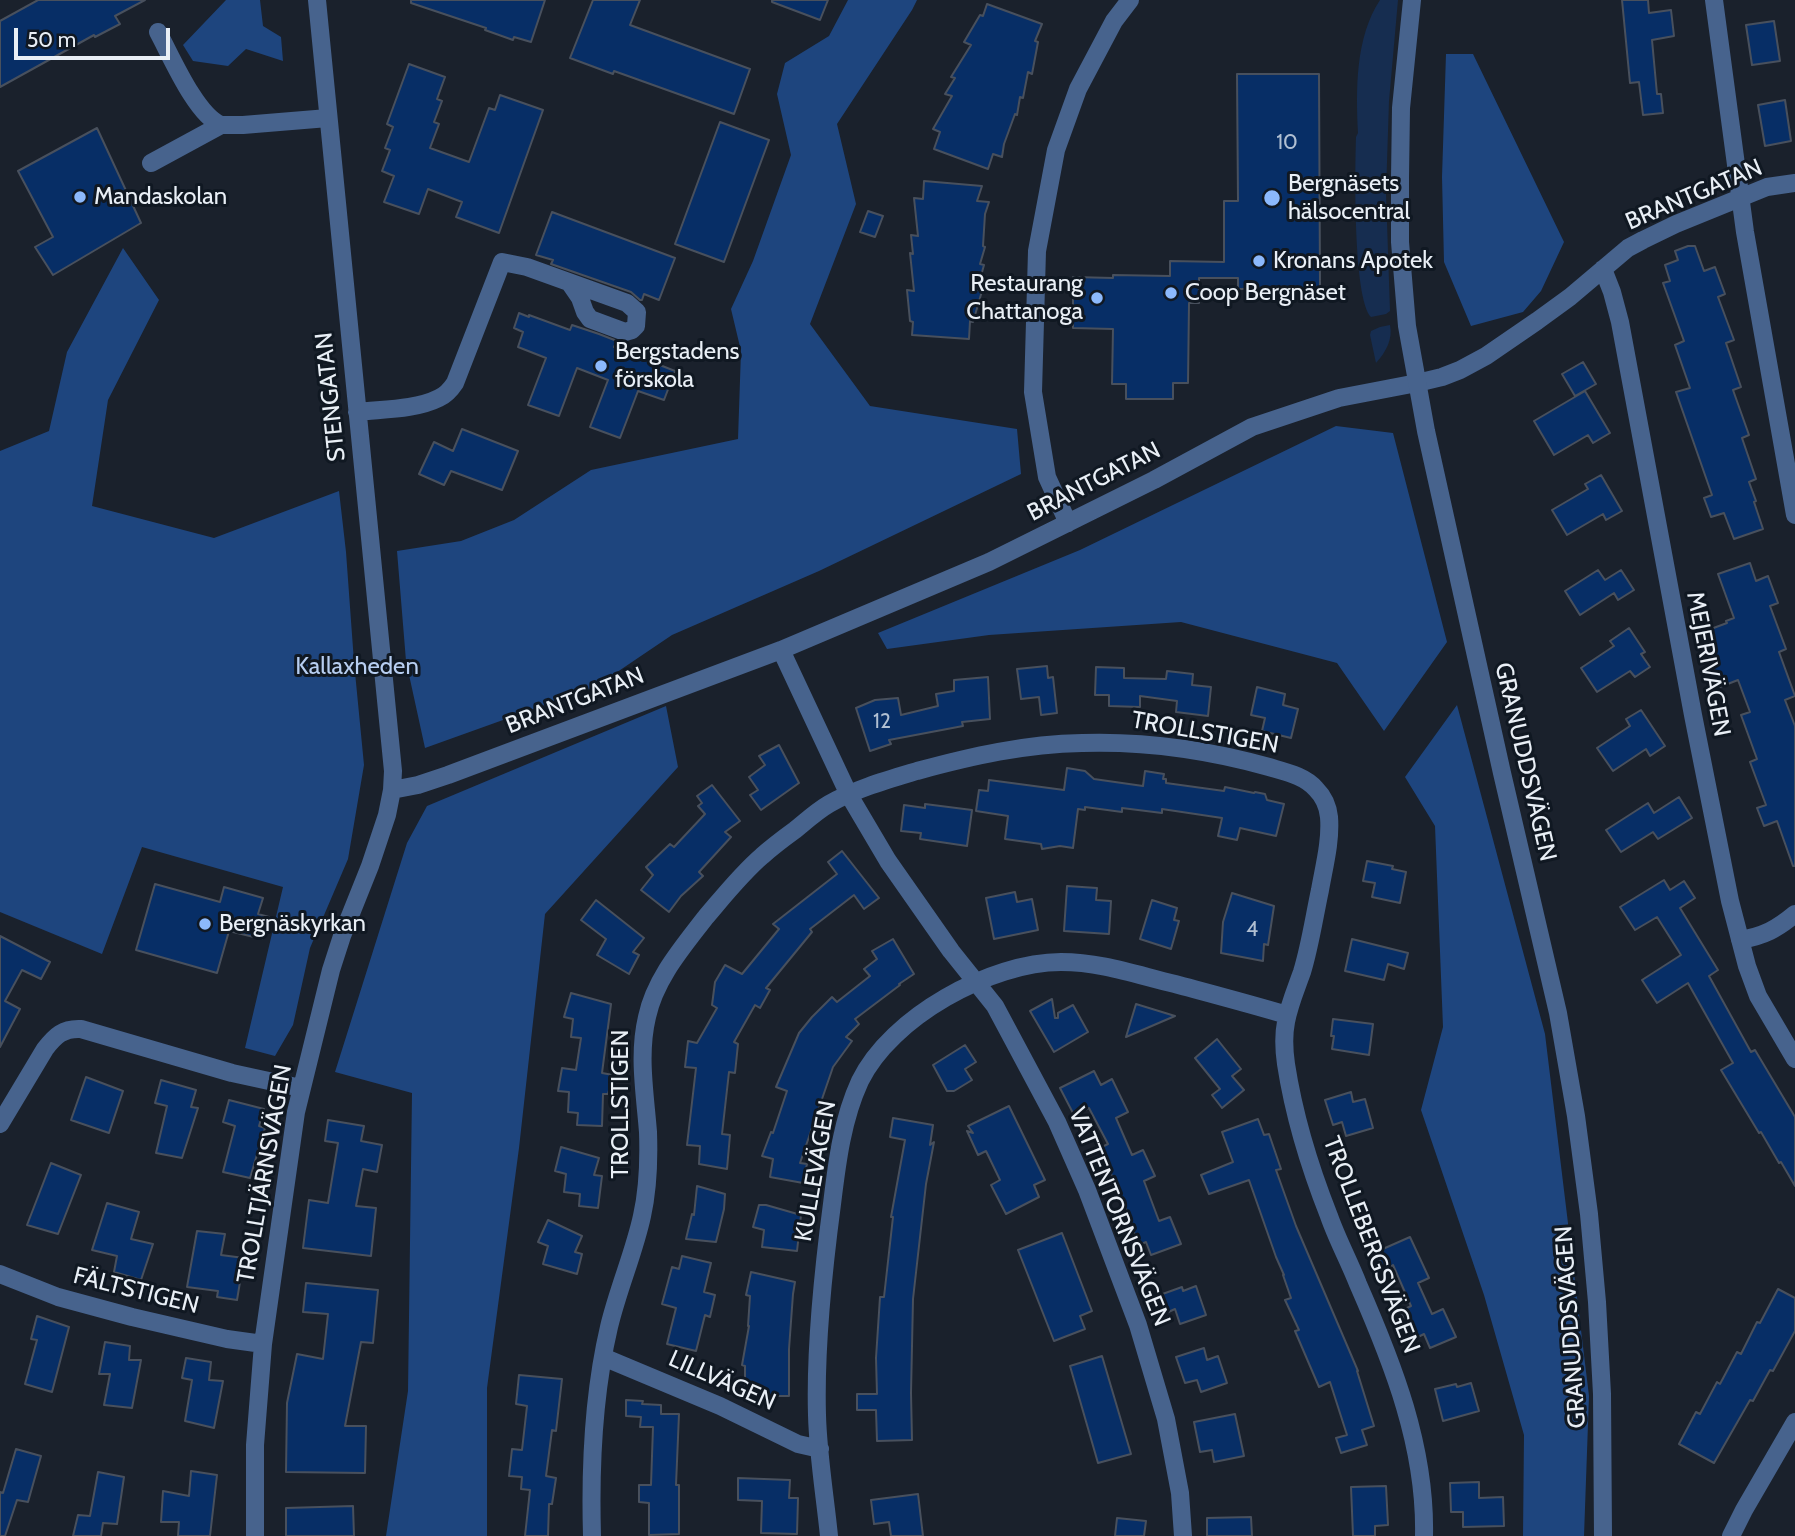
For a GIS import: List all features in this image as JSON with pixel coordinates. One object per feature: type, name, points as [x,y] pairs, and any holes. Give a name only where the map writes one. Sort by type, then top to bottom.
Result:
[{"type":"street","name":"STENGATAN","points":[[317,0],[392,755],[391,790]]},
{"type":"street","points":[[1068,523],[1047,477],[1033,392],[1037,251],[1056,150],[1078,89],[1114,21],[1130,0]]},
{"type":"street","name":"GRANUDDSVÄGEN","points":[[1412,0],[1401,108],[1400,242],[1408,326],[1426,431],[1558,1013],[1576,1116],[1597,1302],[1602,1394],[1603,1536]]},
{"type":"street","points":[[1714,0],[1745,232],[1795,515]]},
{"type":"street","points":[[158,32],[193,97],[214,122],[221,125],[243,125],[328,118]]},
{"type":"street","points":[[151,163],[221,125]]},
{"type":"street","name":"BRANTGATAN","points":[[391,790],[448,775],[781,650],[989,562],[1154,480],[1252,427],[1339,398],[1442,377],[1486,356],[1537,321],[1628,248],[1676,224],[1767,187],[1795,183]]},
{"type":"street","points":[[357,412],[418,405],[439,398],[456,383],[502,262],[527,267],[569,282]]},
{"type":"street","name":"MEJERIVÄGEN","points":[[1603,269],[1620,322],[1730,901],[1758,996],[1795,1059]]},
{"type":"street","name":"VATTENTORNSVÄGEN","points":[[781,650],[849,795],[888,861],[951,951],[995,1006],[1057,1122],[1092,1203],[1138,1325],[1166,1419],[1180,1493],[1183,1536]]},
{"type":"street","name":"TROLLSTIGEN","points":[[592,1536],[596,1399],[614,1306],[642,1218],[647,1183],[648,1129],[642,1066],[646,1019],[664,973],[729,890],[760,857],[829,804],[896,777],[965,758],[1061,743],[1120,742],[1171,747],[1245,761],[1301,777]]},
{"type":"street","name":"TROLLEBERGSVÄGEN","points":[[1301,777],[1312,785],[1326,803],[1329,826],[1326,859],[1308,952],[1287,1015],[1284,1045],[1287,1069],[1296,1111],[1327,1212],[1378,1329],[1405,1403],[1423,1489],[1424,1536]]},
{"type":"street","name":"TROLLTJÄRNSVÄGEN","points":[[255,1536],[255,1445],[263,1344],[291,1142],[301,1088],[331,970],[380,837],[391,790]]},
{"type":"street","points":[[1740,940],[1758,937],[1780,926],[1795,914]]},
{"type":"street","name":"KULLEVÄGEN","points":[[829,1536],[817,1416],[822,1287],[843,1133],[861,1079],[877,1054],[924,1012],[956,992],[1019,967],[1059,962],[1105,966],[1222,995],[1287,1015]]},
{"type":"street","points":[[0,1124],[45,1049],[63,1031],[72,1028],[232,1073],[301,1088]]},
{"type":"street","name":"FÄLTSTIGEN","points":[[0,1274],[58,1297],[132,1317],[227,1339],[263,1344]]},
{"type":"street","name":"LILLVÄGEN","points":[[603,1357],[720,1406],[798,1444],[820,1449]]},
{"type":"street","points":[[1731,1536],[1795,1422]]},
{"type":"shaded area","points":[[226,0],[260,0],[263,26],[281,37],[283,61],[246,49],[228,66],[193,61],[183,45]]},
{"type":"shaded area","points":[[848,0],[917,0],[837,124],[856,204],[810,324],[870,406],[1017,429],[1021,474],[819,571],[672,635],[595,687],[425,748],[406,661],[397,551],[461,541],[514,520],[591,470],[738,439],[741,351],[731,309],[753,261],[791,155],[777,94],[785,63],[829,36]]},
{"type":"shaded area","points":[[1380,0],[1398,0],[1389,101],[1386,193],[1390,311],[1371,317],[1365,305],[1361,285],[1356,232],[1357,82],[1366,31]]},
{"type":"shaded area","points":[[1446,54],[1473,54],[1564,242],[1541,291],[1523,312],[1471,326],[1444,262],[1442,177]]},
{"type":"shaded area","points":[[123,248],[159,300],[108,400],[92,506],[214,538],[339,491],[364,765],[348,859],[310,948],[293,1025],[275,1056],[245,1048],[283,887],[142,847],[102,954],[0,912],[0,451],[49,431],[67,352]]},
{"type":"shaded area","points":[[1390,325],[1388,345],[1376,363],[1371,331]]},
{"type":"shaded area","points":[[1336,426],[1393,433],[1447,642],[1384,731],[1337,663],[1181,622],[989,635],[887,649],[878,633],[1080,550]]},
{"type":"shaded area","points":[[1457,705],[1545,1034],[1589,1396],[1584,1536],[1523,1536],[1524,1435],[1484,1295],[1421,1110],[1443,1027],[1435,826],[1405,777]]},
{"type":"shaded area","points":[[666,706],[678,767],[545,914],[519,1148],[487,1388],[487,1536],[386,1536],[408,1391],[412,1093],[335,1072],[407,843],[427,806]]},
{"type":"building","points":[[38,0],[145,0],[115,16],[120,24],[95,37],[94,35],[0,87],[0,21]]},
{"type":"building","points":[[411,0],[545,0],[531,42],[514,37],[513,40],[411,3]]},
{"type":"building","points":[[593,0],[640,0],[630,25],[750,69],[734,114],[570,58]]},
{"type":"building","points":[[772,0],[828,0],[820,20]]},
{"type":"building","points":[[1622,0],[1648,0],[1649,13],[1671,10],[1674,36],[1652,40],[1657,94],[1661,94],[1663,113],[1643,115],[1639,82],[1630,83]]},
{"type":"building","points":[[987,4],[1042,24],[1035,41],[1038,42],[1032,74],[1028,72],[1023,98],[1020,97],[1017,115],[1015,114],[1004,144],[1002,157],[993,154],[988,169],[934,149],[940,132],[933,129],[952,96],[945,94],[955,78],[951,77],[971,45],[964,42],[980,15],[983,16]]},
{"type":"building","points":[[1774,21],[1780,61],[1752,65],[1746,25]]},
{"type":"building","points":[[409,64],[445,77],[437,99],[442,101],[434,122],[439,124],[430,148],[469,162],[489,108],[495,110],[500,95],[543,110],[499,233],[456,217],[462,202],[428,189],[419,214],[384,202],[394,176],[382,171],[390,150],[385,148],[393,127],[387,124]]},
{"type":"building","points":[[1237,74],[1319,74],[1320,288],[1238,289],[1238,278],[1199,278],[1199,303],[1189,303],[1188,383],[1173,383],[1173,399],[1126,399],[1126,384],[1112,384],[1113,329],[1073,328],[1073,277],[1170,276],[1170,261],[1224,262],[1224,201],[1238,201]]},
{"type":"building","points":[[1785,100],[1791,141],[1765,146],[1758,105]]},
{"type":"building","points":[[720,122],[769,140],[724,262],[675,244]]},
{"type":"building","name":"Mandaskolan","points":[[97,128],[141,223],[53,275],[35,247],[53,237],[18,171]]},
{"type":"building","points":[[924,181],[982,186],[977,201],[989,202],[985,214],[985,247],[980,264],[984,265],[977,290],[982,291],[973,322],[970,321],[969,339],[912,335],[913,322],[910,321],[907,290],[914,291],[911,235],[918,236],[914,198],[923,199]]},
{"type":"building","points":[[868,211],[883,216],[875,237],[860,232]]},
{"type":"building","points":[[552,212],[675,258],[659,300],[644,294],[640,300],[631,292],[551,264],[553,260],[536,255]]},
{"type":"building","points":[[1695,246],[1704,271],[1715,267],[1725,294],[1718,297],[1734,340],[1726,343],[1741,387],[1733,390],[1749,435],[1742,438],[1756,479],[1749,482],[1763,529],[1734,539],[1724,513],[1711,517],[1704,498],[1712,495],[1676,392],[1690,388],[1675,345],[1684,341],[1663,283],[1670,281],[1665,265],[1678,260],[1675,251]]},
{"type":"building","points":[[519,313],[570,330],[572,325],[599,334],[617,341],[614,347],[675,371],[664,400],[638,391],[620,438],[590,427],[608,380],[577,368],[559,416],[528,405],[546,358],[518,347],[523,332],[514,328]]},
{"type":"building","points":[[1583,362],[1596,384],[1575,396],[1562,374]]},
{"type":"building","points":[[1585,391],[1610,433],[1593,443],[1588,435],[1554,455],[1534,421]]},
{"type":"building","points":[[462,429],[518,451],[502,490],[451,471],[444,485],[419,474],[434,442],[453,451]]},
{"type":"building","points":[[1601,475],[1622,511],[1606,520],[1603,514],[1567,535],[1552,510],[1588,489],[1585,484]]},
{"type":"building","points":[[1750,563],[1756,581],[1768,576],[1778,603],[1770,606],[1786,649],[1779,652],[1795,696],[1785,700],[1795,726],[1795,866],[1777,821],[1764,826],[1757,808],[1766,805],[1750,762],[1757,759],[1741,715],[1750,712],[1738,680],[1720,687],[1700,633],[1734,618],[1718,574]]},
{"type":"building","points":[[1598,570],[1605,580],[1621,570],[1634,590],[1618,600],[1614,593],[1580,615],[1565,591]]},
{"type":"building","points":[[1629,628],[1645,652],[1641,654],[1650,667],[1635,677],[1630,671],[1597,692],[1581,668],[1614,646],[1610,641]]},
{"type":"building","points":[[1047,666],[1048,678],[1053,677],[1057,713],[1041,715],[1039,697],[1021,699],[1017,669]]},
{"type":"building","points":[[1096,667],[1124,668],[1124,678],[1166,679],[1167,671],[1193,674],[1192,685],[1211,687],[1208,716],[1176,712],[1177,701],[1140,696],[1140,707],[1109,706],[1109,695],[1095,695]]},
{"type":"building","points":[[988,677],[990,719],[962,722],[963,726],[889,740],[891,744],[870,751],[856,708],[875,700],[898,698],[901,715],[938,706],[936,694],[954,691],[954,680]]},
{"type":"building","points":[[1257,687],[1285,694],[1283,705],[1298,709],[1291,738],[1262,731],[1265,718],[1251,715]]},
{"type":"building","points":[[1641,710],[1665,746],[1650,756],[1646,749],[1613,771],[1597,748],[1630,726],[1626,719]]},
{"type":"building","points":[[779,745],[799,783],[761,810],[750,795],[758,790],[749,777],[765,765],[759,756]]},
{"type":"building","points":[[1067,768],[1085,771],[1094,779],[1143,786],[1145,771],[1164,774],[1166,783],[1224,791],[1225,787],[1255,792],[1265,794],[1267,800],[1284,804],[1276,836],[1240,828],[1237,840],[1218,836],[1222,818],[1162,809],[1162,813],[1122,808],[1122,812],[1085,807],[1085,810],[1078,809],[1073,848],[1060,846],[1042,849],[1041,844],[1005,839],[1008,816],[976,811],[979,790],[988,791],[989,780],[1064,790]]},
{"type":"building","points":[[712,785],[740,821],[725,832],[731,837],[699,872],[703,876],[681,896],[669,912],[641,890],[653,875],[646,867],[670,844],[674,847],[705,814],[698,806],[702,803],[697,796]]},
{"type":"building","points":[[1679,797],[1692,818],[1658,839],[1653,832],[1621,852],[1606,830],[1648,803],[1654,813]]},
{"type":"building","points":[[925,804],[972,810],[967,846],[920,839],[921,833],[901,831],[904,805],[925,808]]},
{"type":"building","points":[[842,851],[879,898],[864,909],[854,895],[810,929],[812,932],[766,988],[770,990],[760,1008],[755,1005],[734,1042],[738,1044],[735,1073],[729,1072],[722,1134],[730,1135],[727,1169],[699,1164],[700,1146],[687,1145],[696,1068],[685,1067],[688,1041],[697,1043],[717,1008],[712,1005],[715,982],[725,965],[742,974],[779,929],[773,924],[837,874],[828,862]]},
{"type":"building","points":[[1367,861],[1393,866],[1392,869],[1406,872],[1400,903],[1372,897],[1375,883],[1363,881]]},
{"type":"building","points":[[1664,880],[1670,890],[1684,881],[1695,898],[1680,908],[1718,970],[1709,976],[1751,1052],[1755,1050],[1795,1117],[1795,1186],[1721,1070],[1733,1063],[1688,983],[1657,1003],[1642,980],[1681,955],[1657,917],[1635,930],[1620,907]]},
{"type":"building","name":"Bergnäskyrkan","points":[[155,884],[220,902],[224,887],[263,898],[258,914],[269,917],[262,939],[229,931],[217,973],[136,950]]},
{"type":"building","points":[[1067,886],[1097,888],[1096,900],[1111,901],[1109,934],[1064,931]]},
{"type":"building","points":[[1015,892],[1017,902],[1032,899],[1038,930],[994,939],[986,898]]},
{"type":"building","points":[[1232,893],[1274,906],[1268,945],[1264,944],[1263,961],[1221,953],[1223,922]]},
{"type":"building","points":[[596,900],[644,938],[633,952],[639,955],[629,974],[597,955],[606,939],[581,920]]},
{"type":"building","points":[[1152,900],[1177,908],[1174,920],[1179,921],[1171,949],[1140,939]]},
{"type":"building","points":[[0,936],[50,962],[41,979],[22,970],[5,1001],[20,1009],[0,1047]]},
{"type":"building","points":[[893,939],[914,974],[855,1019],[859,1024],[846,1037],[852,1041],[833,1067],[800,1163],[807,1164],[803,1183],[770,1177],[773,1159],[762,1156],[787,1091],[776,1087],[799,1033],[832,997],[837,1002],[870,976],[864,969],[877,959],[872,951]]},
{"type":"building","points":[[1352,939],[1408,953],[1404,969],[1388,964],[1384,980],[1345,971]]},
{"type":"building","points":[[571,993],[611,1004],[602,1073],[613,1075],[608,1094],[603,1094],[602,1126],[577,1125],[578,1113],[568,1112],[569,1092],[558,1091],[562,1068],[576,1070],[581,1038],[571,1037],[573,1019],[564,1017]]},
{"type":"building","points":[[1052,999],[1055,1018],[1058,1018],[1058,1013],[1073,1005],[1088,1032],[1054,1052],[1030,1011]]},
{"type":"building","points":[[1136,1004],[1175,1016],[1126,1037]]},
{"type":"building","points":[[1333,1019],[1373,1024],[1369,1055],[1332,1049]]},
{"type":"building","points":[[1217,1039],[1241,1069],[1232,1076],[1244,1090],[1222,1108],[1212,1095],[1220,1089],[1195,1058]]},
{"type":"building","points":[[965,1045],[976,1062],[965,1069],[972,1080],[954,1091],[947,1091],[933,1065]]},
{"type":"building","points":[[1094,1071],[1101,1085],[1112,1079],[1128,1112],[1116,1118],[1132,1155],[1143,1150],[1155,1176],[1144,1181],[1159,1221],[1170,1217],[1181,1244],[1151,1255],[1146,1242],[1139,1245],[1100,1148],[1108,1144],[1089,1108],[1074,1115],[1060,1088]]},
{"type":"building","points":[[86,1077],[123,1091],[109,1133],[71,1120]]},
{"type":"building","points":[[161,1080],[196,1090],[191,1107],[198,1108],[182,1158],[156,1153],[167,1106],[155,1103]]},
{"type":"building","points":[[1351,1092],[1353,1102],[1365,1099],[1373,1128],[1346,1136],[1342,1122],[1333,1125],[1325,1100]]},
{"type":"building","points":[[229,1100],[264,1109],[259,1126],[265,1128],[250,1178],[223,1172],[235,1126],[223,1122]]},
{"type":"building","points":[[1009,1106],[1045,1180],[1034,1185],[1039,1197],[1006,1214],[991,1185],[1000,1180],[986,1151],[978,1155],[967,1131],[973,1133],[968,1126]]},
{"type":"building","points":[[893,1118],[933,1125],[930,1145],[934,1142],[926,1184],[913,1299],[912,1440],[877,1441],[876,1410],[857,1410],[857,1394],[877,1394],[876,1358],[880,1297],[884,1297],[891,1217],[905,1140],[890,1137]]},
{"type":"building","points":[[1258,1119],[1264,1135],[1269,1134],[1281,1169],[1276,1170],[1296,1226],[1358,1371],[1374,1426],[1362,1430],[1367,1445],[1341,1453],[1336,1438],[1347,1435],[1330,1382],[1319,1387],[1295,1331],[1299,1330],[1285,1300],[1291,1298],[1284,1275],[1249,1180],[1209,1194],[1201,1175],[1233,1162],[1222,1132]]},
{"type":"building","points":[[328,1120],[364,1126],[361,1141],[382,1145],[377,1172],[363,1169],[356,1206],[376,1208],[371,1256],[303,1248],[309,1200],[328,1203],[338,1143],[325,1141]]},
{"type":"building","points":[[561,1147],[599,1158],[594,1175],[602,1176],[598,1208],[579,1206],[580,1194],[564,1192],[566,1174],[555,1171]]},
{"type":"building","points":[[51,1163],[81,1175],[58,1234],[27,1225]]},
{"type":"building","points":[[697,1186],[725,1194],[716,1242],[686,1239],[692,1214],[694,1215]]},
{"type":"building","points":[[107,1203],[139,1212],[131,1239],[153,1244],[141,1280],[114,1272],[117,1256],[92,1250]]},
{"type":"building","points":[[759,1205],[801,1215],[797,1251],[762,1247],[764,1230],[753,1227]]},
{"type":"building","points":[[548,1220],[582,1236],[575,1252],[582,1254],[577,1274],[543,1264],[548,1246],[538,1242]]},
{"type":"building","points":[[197,1231],[225,1234],[221,1255],[244,1258],[237,1300],[217,1297],[218,1291],[187,1287]]},
{"type":"building","points":[[1062,1233],[1092,1311],[1080,1316],[1085,1329],[1054,1341],[1018,1250]]},
{"type":"building","points":[[1410,1237],[1429,1278],[1418,1283],[1432,1314],[1443,1309],[1456,1337],[1430,1348],[1424,1334],[1414,1339],[1401,1311],[1411,1306],[1393,1265],[1384,1270],[1376,1252]]},
{"type":"building","points":[[682,1256],[711,1263],[704,1292],[715,1295],[710,1317],[705,1315],[696,1351],[667,1344],[676,1308],[662,1304],[672,1267],[679,1269]]},
{"type":"building","points":[[751,1272],[795,1282],[789,1349],[789,1396],[745,1396],[745,1366],[742,1365],[749,1326],[750,1296],[746,1295]]},
{"type":"building","points":[[306,1283],[378,1290],[373,1343],[361,1342],[345,1426],[366,1426],[365,1473],[286,1472],[287,1403],[297,1354],[323,1359],[328,1314],[303,1312]]},
{"type":"building","points":[[1196,1286],[1206,1315],[1180,1324],[1175,1309],[1164,1314],[1157,1296],[1182,1287],[1183,1291]]},
{"type":"building","points":[[1778,1289],[1795,1298],[1795,1331],[1773,1371],[1770,1370],[1753,1401],[1750,1400],[1714,1463],[1679,1444],[1696,1412],[1700,1414],[1717,1382],[1720,1384],[1737,1352],[1741,1354]]},
{"type":"building","points":[[37,1316],[69,1327],[52,1392],[25,1384],[37,1340],[31,1339]]},
{"type":"building","points":[[105,1342],[130,1346],[129,1360],[141,1360],[132,1408],[104,1405],[110,1374],[99,1374]]},
{"type":"building","points":[[1204,1348],[1207,1360],[1218,1356],[1227,1383],[1201,1392],[1197,1380],[1185,1383],[1176,1357]]},
{"type":"building","points":[[1102,1356],[1131,1454],[1098,1463],[1070,1366]]},
{"type":"building","points":[[186,1358],[211,1362],[209,1380],[223,1381],[214,1428],[185,1421],[192,1380],[182,1378]]},
{"type":"building","points":[[519,1375],[562,1379],[556,1431],[552,1430],[546,1476],[556,1478],[552,1504],[549,1504],[548,1536],[525,1536],[530,1490],[521,1489],[522,1477],[509,1476],[512,1449],[522,1450],[527,1406],[516,1404]]},
{"type":"building","points":[[1471,1383],[1479,1411],[1443,1421],[1435,1389]]},
{"type":"building","points":[[626,1400],[661,1405],[661,1414],[679,1414],[676,1485],[679,1485],[679,1534],[649,1535],[649,1503],[639,1502],[639,1485],[651,1485],[653,1427],[640,1427],[641,1417],[626,1416]]},
{"type":"building","points":[[1235,1414],[1244,1456],[1214,1462],[1212,1450],[1200,1452],[1194,1422]]},
{"type":"building","points":[[16,1449],[41,1456],[28,1502],[17,1500],[5,1536],[0,1536],[0,1492],[3,1493]]},
{"type":"building","points":[[191,1471],[217,1475],[210,1536],[178,1536],[179,1522],[161,1522],[163,1491],[189,1496]]},
{"type":"building","points":[[98,1472],[124,1477],[117,1524],[103,1523],[101,1536],[73,1536],[78,1515],[90,1516]]},
{"type":"building","points":[[738,1478],[790,1480],[789,1498],[798,1498],[797,1534],[761,1533],[762,1501],[738,1500]]},
{"type":"building","points":[[1479,1482],[1479,1498],[1503,1497],[1504,1526],[1463,1527],[1463,1512],[1451,1512],[1450,1483]]},
{"type":"building","points":[[1386,1486],[1388,1525],[1375,1526],[1375,1536],[1353,1536],[1351,1487]]},
{"type":"building","points":[[918,1494],[923,1536],[891,1536],[889,1522],[874,1524],[871,1500]]},
{"type":"building","points":[[353,1506],[354,1536],[286,1536],[286,1508]]},
{"type":"building","points":[[1251,1517],[1252,1536],[1207,1536],[1207,1518]]},
{"type":"building","points":[[1117,1518],[1146,1521],[1144,1536],[1115,1536]]},
{"type":"place","name":"Mandaskolan","points":[[80,197]]},
{"type":"place","name":"Bergnäsets hälsocentral","points":[[1272,198]]},
{"type":"place","name":"Kronans Apotek","points":[[1259,261]]},
{"type":"place","name":"Coop Bergnäset","points":[[1171,293]]},
{"type":"place","name":"Restaurang Chattanoga","points":[[1097,298]]},
{"type":"place","name":"Bergstadens förskola","points":[[601,366]]},
{"type":"place","name":"Bergnäskyrkan","points":[[205,924]]},
{"type":"park label","name":"Kallaxheden","points":[[357,667]]}]
